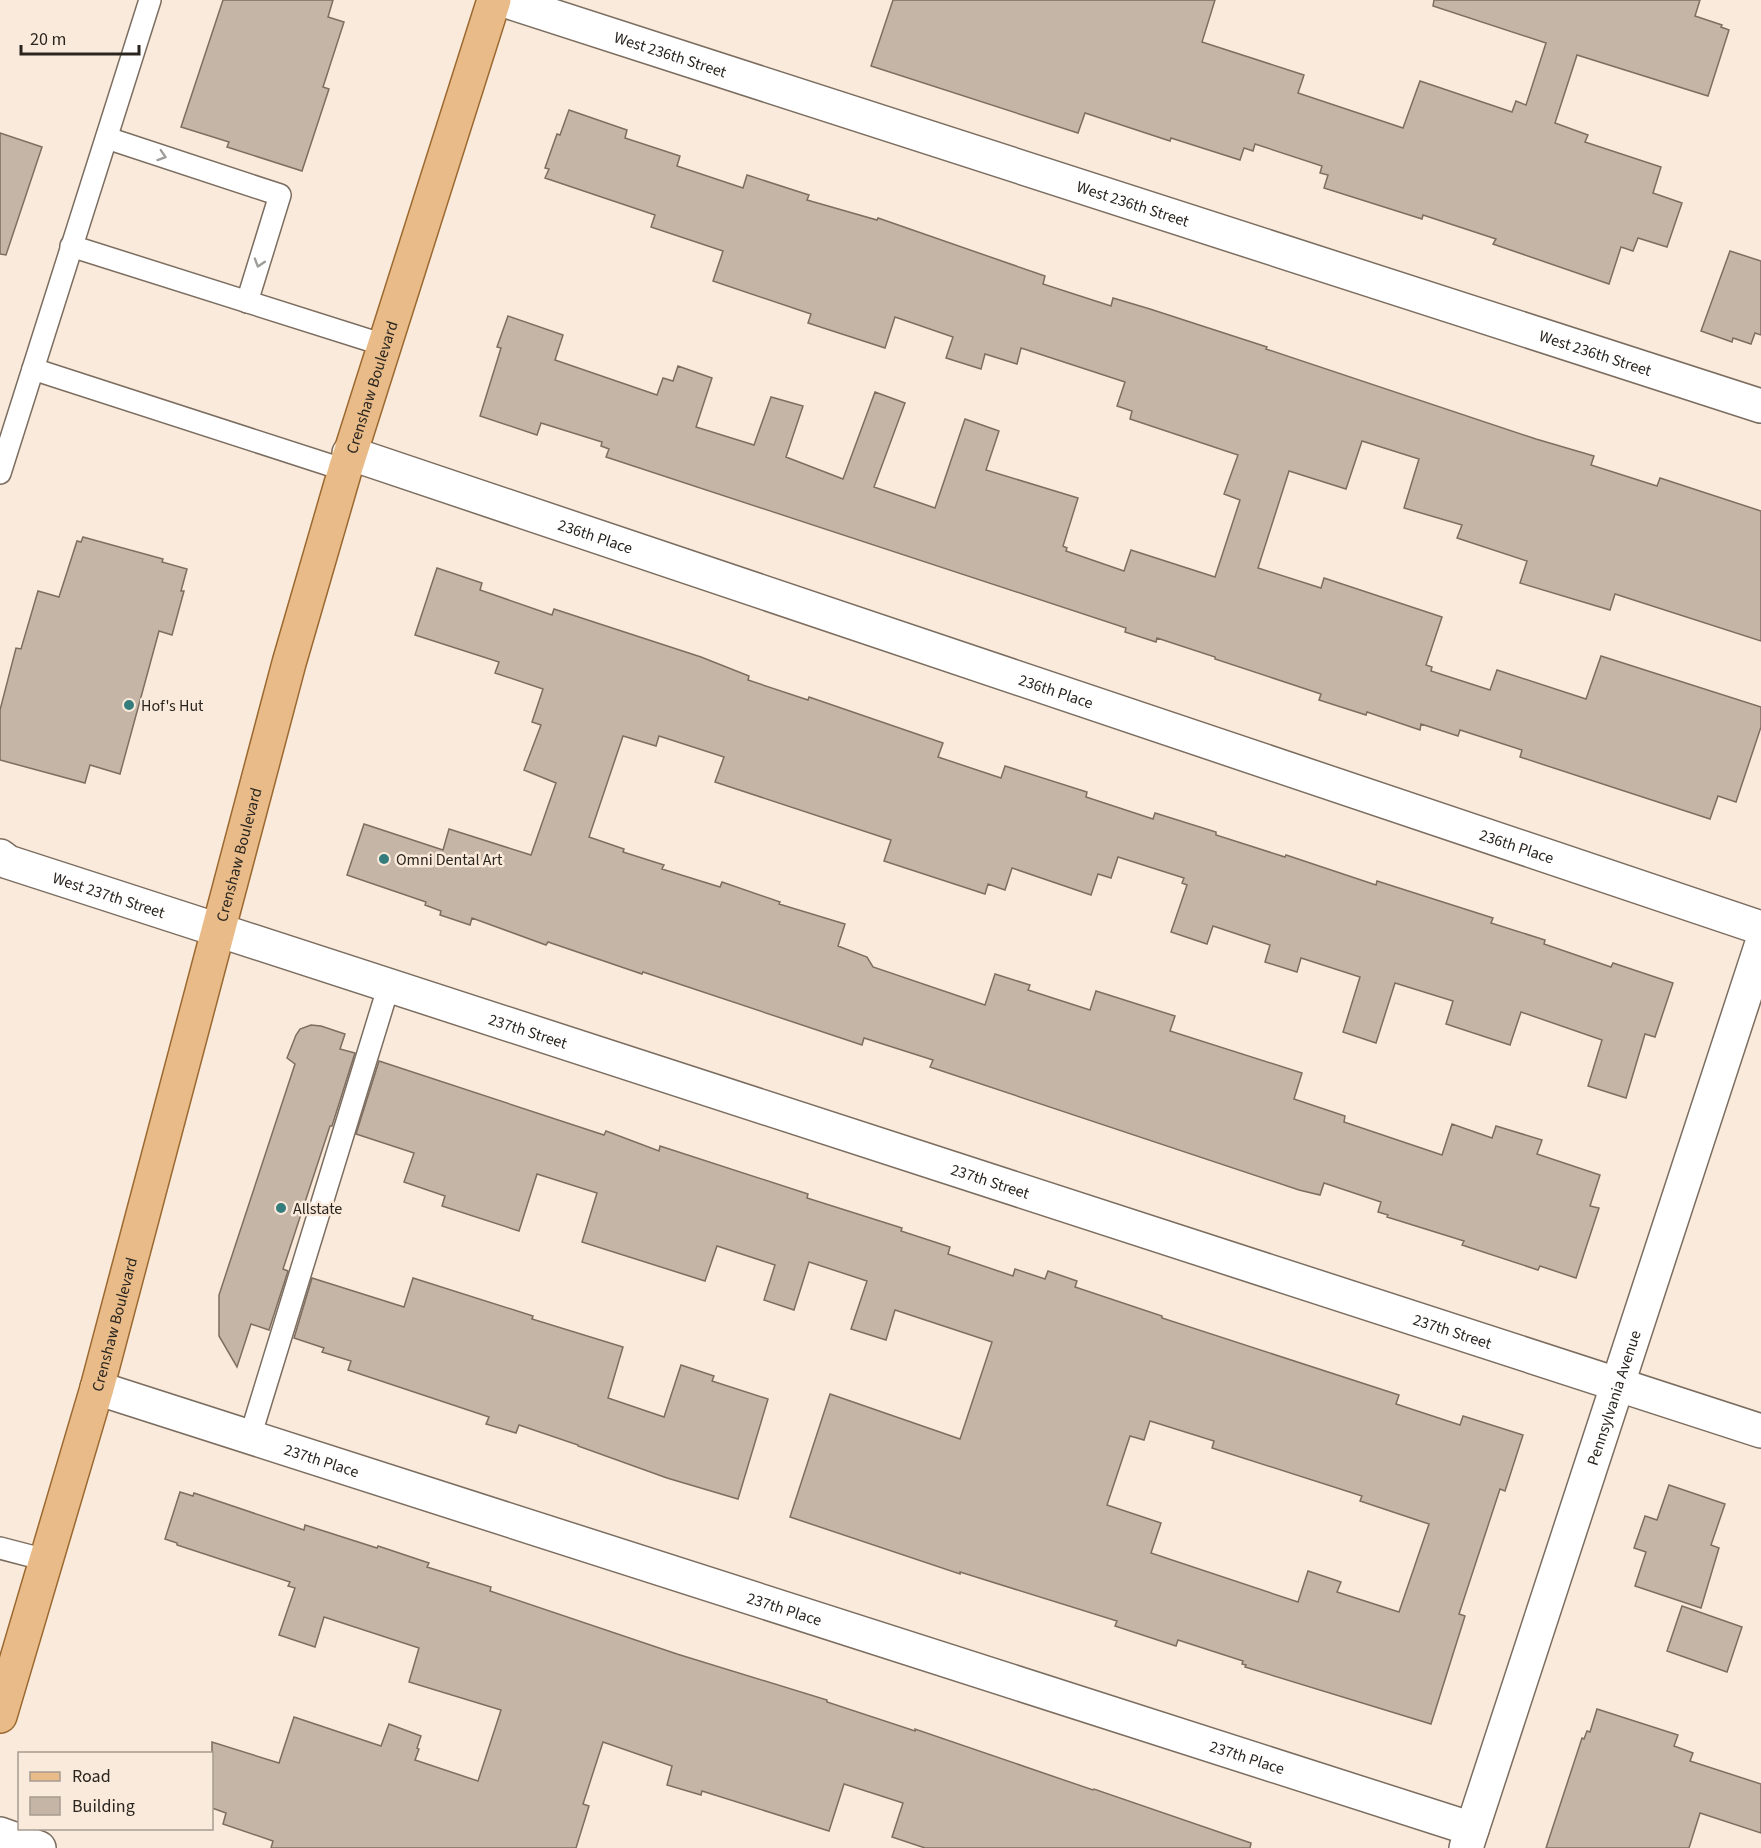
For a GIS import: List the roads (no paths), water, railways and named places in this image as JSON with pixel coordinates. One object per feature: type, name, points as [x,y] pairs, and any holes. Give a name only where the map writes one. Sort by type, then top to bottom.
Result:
[{"type":"main road","name":"Crenshaw Boulevard","points":[[0,1716],[97,1388],[289,663],[347,462],[494,0]]},
{"type":"street","name":"West 236th Street","points":[[503,0],[1761,406]]},
{"type":"street","name":"236th Place","points":[[347,462],[1761,928]]},
{"type":"street","name":"West 237th Street","points":[[0,856],[8,862],[218,930]]},
{"type":"street","name":"237th Street","points":[[218,930],[1761,1431]]},
{"type":"street","name":"Pennsylvania Avenue","points":[[1469,1839],[1761,946]]},
{"type":"street","name":"237th Place","points":[[97,1388],[1469,1839]]},
{"type":"street","points":[[0,1834],[39,1848]]},
{"type":"lane","points":[[0,473],[150,0]]},
{"type":"lane","points":[[107,138],[280,195],[247,302]]},
{"type":"lane","points":[[71,246],[384,345]]},
{"type":"lane","points":[[33,369],[347,462]]},
{"type":"lane","points":[[250,1437],[389,985]]},
{"type":"lane","points":[[0,1548],[46,1560]]},
{"type":"place","name":"Hof's Hut","points":[[129,705]]},
{"type":"place","name":"Omni Dental Art","points":[[384,859]]},
{"type":"place","name":"Allstate","points":[[281,1208]]}]
